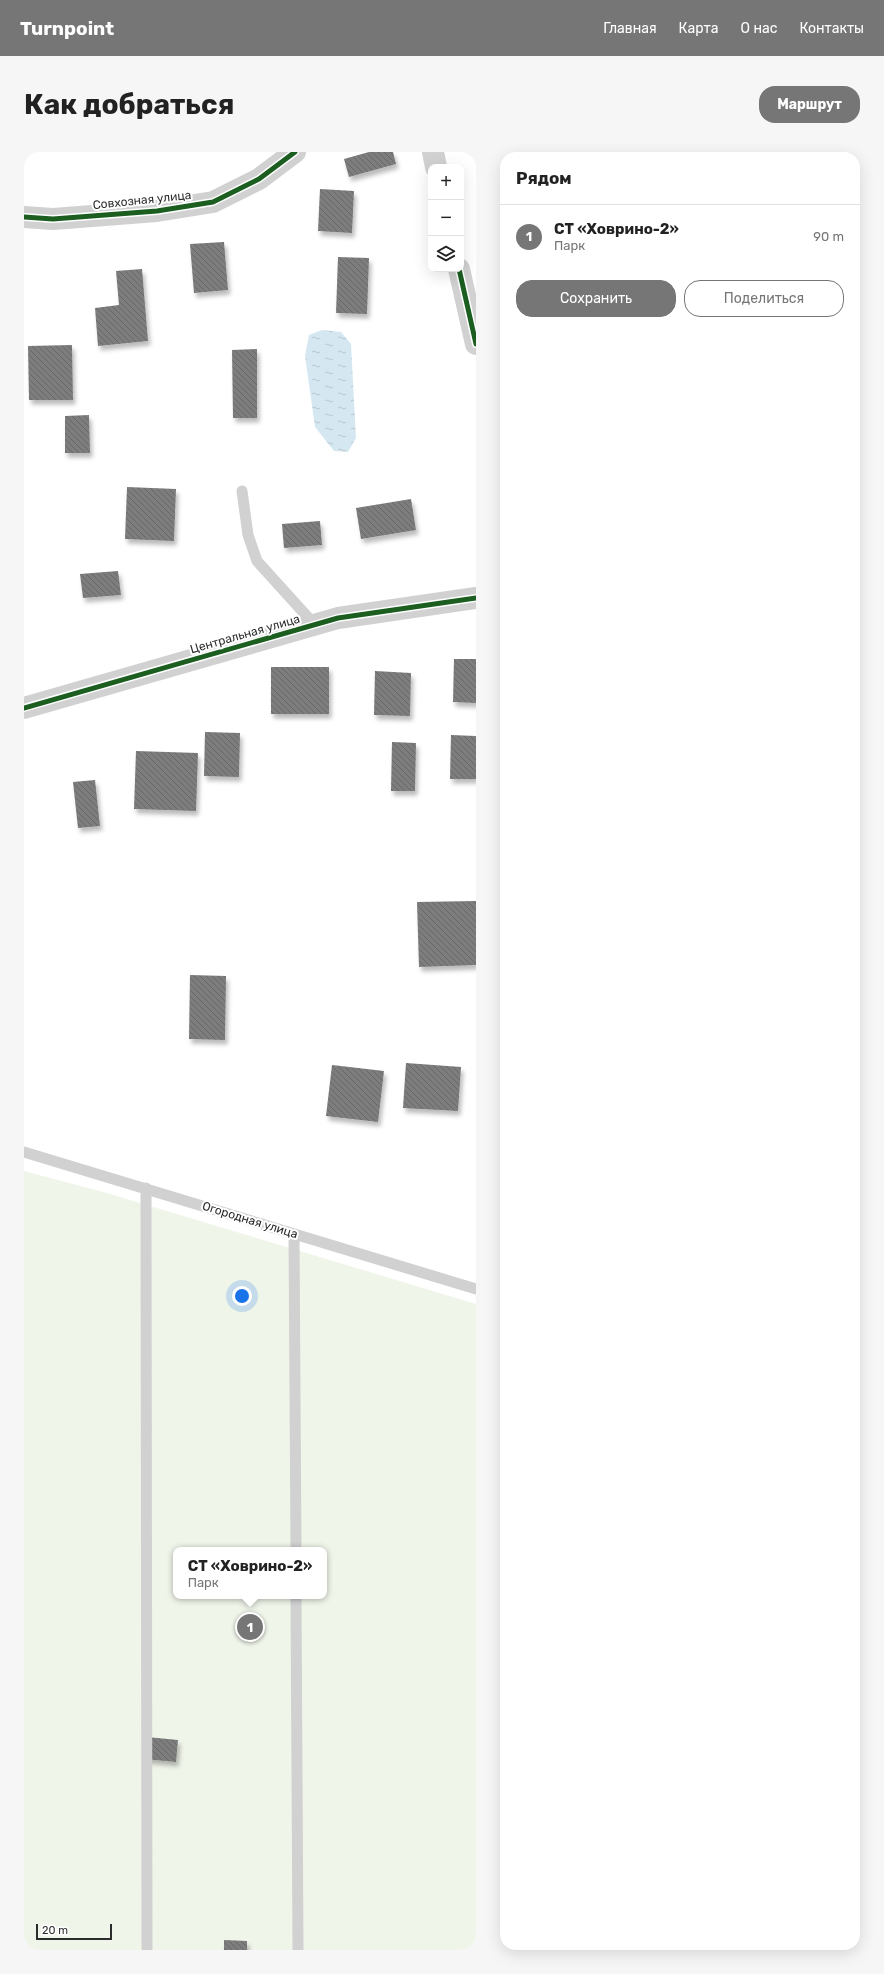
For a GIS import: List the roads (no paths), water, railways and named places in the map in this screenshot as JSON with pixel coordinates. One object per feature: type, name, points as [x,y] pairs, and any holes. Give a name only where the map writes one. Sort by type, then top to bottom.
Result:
[{"type":"street","name":"Совхозная улица","points":[[24,218],[53,219],[157,211],[213,202],[259,179],[295,152]]},
{"type":"street","points":[[433,152],[435,164]]},
{"type":"street","points":[[460,272],[476,344]]},
{"type":"street","name":"Центральная улица","points":[[24,708],[338,618],[476,598]]},
{"type":"lane","points":[[242,491],[248,535],[258,561],[314,624]]},
{"type":"lane","name":"Огородная улица","points":[[24,1152],[476,1289]]},
{"type":"lane","points":[[146,1188],[147,1950]]},
{"type":"lane","points":[[294,1234],[296,1547]]},
{"type":"lane","points":[[296,1599],[298,1950]]},
{"type":"water","points":[[322,330],[341,332],[351,344],[356,438],[348,452],[334,451],[315,427],[305,356],[309,335]]},
{"type":"place","name":"СТ «Ховрино-2»","points":[[250,1627]]}]
